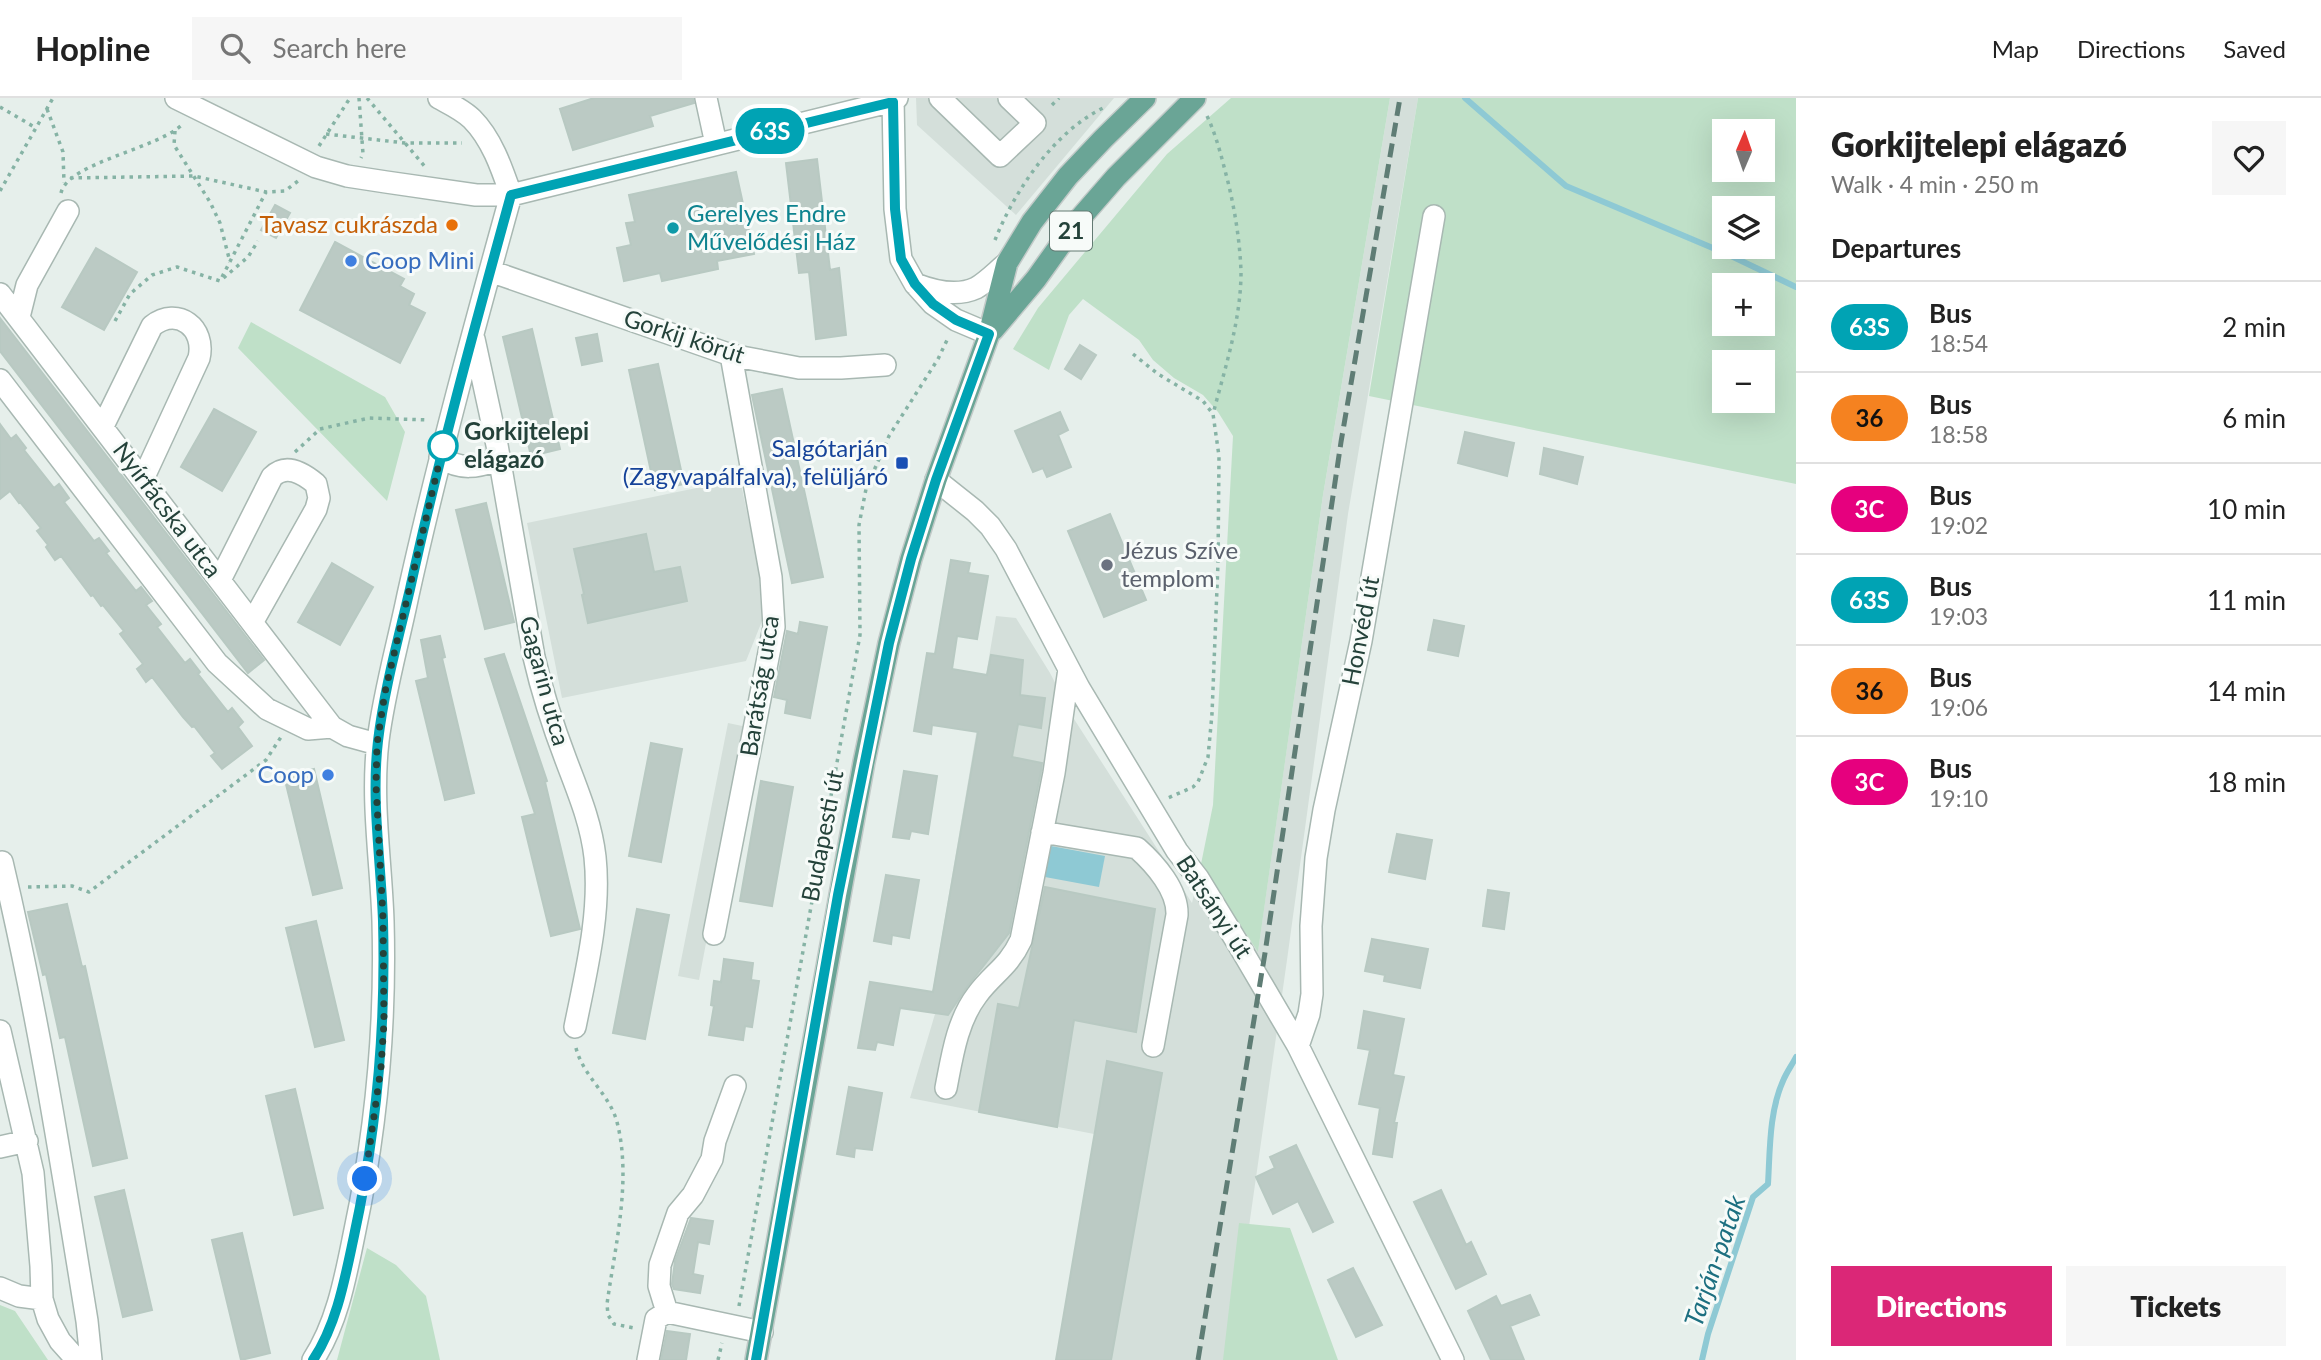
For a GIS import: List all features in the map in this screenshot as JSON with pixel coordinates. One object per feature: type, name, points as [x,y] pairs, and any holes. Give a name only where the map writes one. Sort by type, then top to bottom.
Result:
[{"type":"main road","name":"21","points":[[989,334],[1036,279],[1076,223],[1159,132],[1199,102]]},
{"type":"main road","name":"Budapesti út","points":[[756,1360],[864,762],[889,643],[911,559],[936,480],[989,334],[1007,263],[1032,222],[1068,176],[1140,103]]},
{"type":"street","points":[[313,1360],[322,1347],[344,1283],[368,1163],[381,1067],[384,972],[376,785],[377,744],[385,692],[440,457],[511,195],[482,130],[471,118],[439,98]]},
{"type":"street","points":[[706,98],[716,144]]},
{"type":"street","points":[[940,98],[1000,156],[1035,123],[1009,98]]},
{"type":"street","points":[[185,103],[317,157],[347,176],[476,195],[511,195],[894,99],[895,209],[901,259],[915,284],[943,313],[989,334]]},
{"type":"street","points":[[19,317],[27,285],[68,211]]},
{"type":"street","name":"Honvéd út","points":[[1298,1046],[1309,1014],[1312,994],[1311,926],[1316,858],[1361,641],[1434,216]]},
{"type":"street","name":"Budapesti út","points":[[915,284],[935,291],[951,292],[975,288],[1007,263]]},
{"type":"street","name":"Gorkij körút","points":[[490,271],[731,355],[799,368],[885,365]]},
{"type":"street","name":"Nyírfácska utca","points":[[0,294],[332,727]]},
{"type":"street","points":[[103,426],[152,326],[159,320],[170,317],[192,325],[199,341],[198,358],[143,479]]},
{"type":"street","name":"Gagarin utca","points":[[472,332],[499,460],[537,670],[566,761],[581,796],[595,858],[592,932],[575,1027]]},
{"type":"street","name":"Barátság utca","points":[[714,934],[774,627],[771,577],[731,355]]},
{"type":"street","points":[[3,391],[217,663],[267,709],[308,729],[332,727],[348,736],[377,744]]},
{"type":"street","points":[[440,457],[462,467],[499,460]]},
{"type":"street","points":[[220,580],[272,477],[286,469],[296,471],[316,484],[319,498],[316,509],[253,621]]},
{"type":"street","name":"Batsányi út","points":[[936,480],[975,511],[990,526],[1006,549],[1069,669],[1149,804],[1237,942],[1298,1046],[1453,1360]]},
{"type":"street","points":[[946,1088],[964,1015],[978,993],[1013,957],[1021,940],[1054,773],[1069,669]]},
{"type":"street","points":[[1042,832],[1137,848],[1147,857],[1175,898],[1177,915],[1153,1046]]},
{"type":"street","points":[[2,862],[22,952],[64,1182],[91,1360]]},
{"type":"street","points":[[0,1031],[33,1173],[42,1299],[60,1341],[77,1360]]},
{"type":"street","points":[[667,1312],[659,1286],[660,1265],[678,1213],[693,1195],[712,1159],[715,1142],[735,1086]]},
{"type":"street","points":[[0,1147],[27,1141]]},
{"type":"street","points":[[0,1288],[19,1296],[42,1299]]},
{"type":"street","points":[[648,1360],[656,1319],[667,1312],[762,1332]]},
{"type":"path","points":[[0,191],[53,98]]},
{"type":"path","points":[[70,178],[194,176],[266,192],[285,191],[317,157],[326,134],[350,98]]},
{"type":"path","points":[[358,165],[363,154],[359,98]]},
{"type":"path","points":[[367,98],[427,169]]},
{"type":"path","points":[[1052,105],[1059,98]]},
{"type":"path","points":[[1149,804],[1193,787],[1198,782],[1208,757],[1212,714],[1219,456],[1213,414],[1231,348],[1241,272],[1238,233],[1217,136],[1199,102]]},
{"type":"path","points":[[64,183],[81,170],[175,131],[184,122],[185,103]]},
{"type":"path","points":[[0,107],[36,128]]},
{"type":"path","points":[[47,109],[63,152],[64,183],[61,195],[68,211]]},
{"type":"path","points":[[175,131],[174,145],[220,223],[230,262]]},
{"type":"path","points":[[326,134],[405,143],[461,143]]},
{"type":"path","points":[[220,281],[266,192]]},
{"type":"path","points":[[220,281],[248,257],[258,241]]},
{"type":"path","points":[[115,321],[130,294],[152,275],[177,267],[220,281]]},
{"type":"path","points":[[1133,354],[1158,374],[1203,401],[1213,414]]},
{"type":"path","points":[[286,469],[293,453],[320,429],[369,418],[428,420]]},
{"type":"path","points":[[8,888],[72,886],[89,892],[266,760],[280,741],[287,718]]},
{"type":"path","points":[[575,1027],[577,1051],[586,1072],[601,1091],[617,1121],[622,1162],[621,1201],[607,1304],[608,1315],[614,1324],[653,1333]]},
{"type":"shaded area","points":[[916,98],[1114,98],[1016,215],[917,125]]},
{"type":"shaded area","points":[[1390,98],[1418,98],[1348,514],[1230,1360],[1111,1360],[1161,1073],[1107,1062],[1094,1134],[910,1098],[935,1014],[929,1012],[996,616],[1016,618],[1074,719],[1192,903],[1201,864],[1258,951],[1323,495]]},
{"type":"shaded area","points":[[740,479],[758,565],[762,621],[746,661],[562,698],[527,523]]},
{"type":"shaded area","points":[[728,723],[747,727],[699,980],[678,976]]},
{"type":"green space","points":[[1231,98],[1390,98],[1323,495],[1258,952],[1201,864],[1213,805],[1233,436],[1203,395],[1174,378],[1153,360],[1139,340],[1083,299],[1069,315],[1049,370],[1013,349],[1038,308],[1167,154]]},
{"type":"green space","points":[[1418,98],[1796,98],[1796,484],[1369,396]]},
{"type":"green space","points":[[251,322],[385,397],[405,432],[387,501],[238,348]]},
{"type":"green space","points":[[1239,1223],[1290,1228],[1338,1360],[1223,1360]]},
{"type":"green space","points":[[367,1248],[396,1265],[426,1296],[440,1360],[337,1360]]},
{"type":"green space","points":[[0,1305],[15,1311],[48,1360],[0,1360]]},
{"type":"water","points":[[1051,846],[1105,856],[1099,887],[1045,877]]},
{"type":"building","points":[[594,98],[693,98],[694,103],[650,116],[653,126],[573,150],[560,109]]},
{"type":"building","points":[[817,159],[830,270],[839,268],[846,335],[816,339],[809,272],[799,273],[786,163]]},
{"type":"building","name":"Gerelyes Endre Művelődési Ház","points":[[736,172],[754,254],[717,261],[718,269],[662,281],[660,273],[624,281],[617,248],[631,245],[626,223],[635,222],[629,195]]},
{"type":"building","points":[[275,205],[290,213],[276,238],[261,230]]},
{"type":"building","points":[[335,242],[404,279],[400,286],[414,294],[409,305],[425,313],[400,363],[300,310]]},
{"type":"building","points":[[96,248],[137,272],[104,330],[62,307]]},
{"type":"building","points":[[0,318],[264,660],[248,673],[0,351]]},
{"type":"building","points":[[532,329],[560,449],[531,456],[503,337]]},
{"type":"building","points":[[597,334],[602,361],[582,365],[576,338]]},
{"type":"building","points":[[1080,345],[1096,355],[1081,379],[1065,369]]},
{"type":"building","points":[[658,364],[684,484],[655,490],[629,370]]},
{"type":"building","points":[[782,389],[823,577],[792,583],[752,395]]},
{"type":"building","points":[[214,409],[256,432],[222,491],[181,467]]},
{"type":"building","points":[[1060,412],[1068,430],[1058,435],[1071,467],[1047,477],[1043,468],[1033,472],[1015,431]]},
{"type":"building","points":[[0,424],[11,439],[16,435],[26,448],[24,450],[54,488],[59,484],[69,498],[64,502],[94,541],[99,538],[109,551],[106,553],[136,591],[141,587],[152,601],[146,605],[161,624],[157,627],[185,663],[190,659],[200,672],[198,674],[228,712],[232,708],[243,722],[238,727],[252,746],[222,769],[211,756],[215,753],[152,677],[146,682],[137,669],[143,664],[120,634],[124,631],[103,605],[91,596],[61,556],[55,560],[37,531],[41,528],[20,502],[10,491],[0,499]]},
{"type":"building","points":[[1465,432],[1514,443],[1507,476],[1458,463]]},
{"type":"building","points":[[1544,448],[1583,457],[1577,484],[1540,474]]},
{"type":"building","points":[[486,503],[514,622],[485,629],[456,510]]},
{"type":"building","name":"Jézus Szíve templom","points":[[1110,514],[1146,600],[1104,617],[1068,531]]},
{"type":"building","points":[[646,534],[654,572],[680,567],[687,601],[588,623],[574,549]]},
{"type":"building","points":[[951,560],[970,563],[968,573],[988,576],[977,639],[957,636],[952,669],[987,675],[991,655],[1023,660],[1020,695],[1045,698],[1041,728],[1018,724],[1012,757],[1042,763],[1041,771],[1009,933],[948,1015],[900,1008],[893,1045],[877,1042],[875,1050],[858,1048],[870,982],[933,992],[978,732],[932,725],[931,734],[914,731],[927,653],[935,654]]},
{"type":"building","points":[[332,563],[373,587],[340,645],[298,622]]},
{"type":"building","points":[[1434,620],[1464,626],[1458,656],[1428,650]]},
{"type":"building","points":[[800,622],[827,627],[810,718],[785,713],[787,700],[774,697],[787,631],[798,634]]},
{"type":"building","points":[[440,636],[445,657],[442,658],[474,793],[445,800],[416,681],[428,678],[421,640]]},
{"type":"building","points":[[504,654],[547,781],[545,782],[580,929],[551,936],[522,817],[535,814],[485,659]]},
{"type":"building","points":[[651,743],[682,749],[661,862],[629,856]]},
{"type":"building","points":[[314,769],[342,888],[313,895],[284,776]]},
{"type":"building","points":[[904,771],[937,776],[928,834],[911,831],[909,839],[893,837]]},
{"type":"building","points":[[761,781],[793,787],[772,906],[740,901]]},
{"type":"building","points":[[1397,834],[1432,840],[1425,879],[1389,872]]},
{"type":"building","points":[[886,875],[919,880],[909,938],[892,935],[891,944],[874,941]]},
{"type":"building","points":[[1045,887],[1155,909],[1136,1032],[1074,1020],[1057,1127],[979,1112],[998,1004],[1019,1008]]},
{"type":"building","points":[[1488,890],[1509,893],[1504,929],[1483,926]]},
{"type":"building","points":[[67,904],[82,967],[85,966],[127,1158],[93,1166],[65,1037],[60,1038],[46,974],[43,975],[28,912]]},
{"type":"building","points":[[637,909],[669,915],[645,1039],[613,1033]]},
{"type":"building","points":[[316,921],[344,1040],[315,1047],[286,928]]},
{"type":"building","points":[[1372,939],[1428,949],[1420,988],[1384,981],[1385,975],[1365,971]]},
{"type":"building","points":[[724,959],[753,963],[751,980],[759,981],[752,1027],[745,1026],[743,1040],[709,1035],[714,1006],[711,1005],[714,981],[721,982]]},
{"type":"building","points":[[1364,1011],[1404,1019],[1393,1075],[1404,1077],[1394,1123],[1397,1123],[1392,1157],[1373,1154],[1380,1108],[1359,1104],[1370,1050],[1358,1048]]},
{"type":"building","points":[[1107,1061],[1162,1073],[1111,1360],[1056,1360]]},
{"type":"building","points":[[849,1087],[882,1093],[872,1150],[855,1148],[854,1157],[837,1154]]},
{"type":"building","points":[[295,1089],[323,1208],[294,1215],[266,1096]]},
{"type":"building","points":[[1296,1145],[1333,1222],[1313,1232],[1298,1201],[1273,1214],[1256,1177],[1275,1168],[1270,1157]]},
{"type":"building","points":[[124,1190],[152,1310],[123,1317],[95,1197]]},
{"type":"building","points":[[1441,1190],[1466,1245],[1471,1242],[1486,1274],[1456,1289],[1414,1202]]},
{"type":"building","points":[[691,1218],[713,1221],[709,1244],[698,1242],[693,1274],[703,1276],[700,1293],[674,1289],[672,1284],[675,1261]]},
{"type":"building","points":[[242,1233],[270,1353],[241,1360],[212,1240]]},
{"type":"building","points":[[1353,1268],[1382,1325],[1356,1337],[1328,1280]]},
{"type":"building","points":[[1530,1295],[1539,1315],[1510,1326],[1524,1360],[1491,1360],[1468,1311],[1496,1296],[1501,1306]]},
{"type":"building","points":[[667,1331],[690,1334],[686,1360],[661,1360]]},
{"type":"waterway","points":[[1465,98],[1566,186],[1727,254],[1796,287]]},
{"type":"waterway","name":"Tarján-patak","points":[[1702,1360],[1753,1197],[1768,1184],[1775,1106],[1784,1078],[1796,1057]]},
{"type":"railway","points":[[1198,1360],[1265,953],[1341,442],[1400,98]]},
{"type":"bus line","name":"63S","points":[[313,1360],[322,1347],[344,1283],[372,1139],[381,1067],[384,1022],[383,918],[376,785],[377,744],[385,692],[439,462],[511,195],[893,102],[895,209],[901,259],[915,284],[943,313],[989,334],[936,480],[911,559],[889,643],[838,895],[756,1360]]},
{"type":"place","name":"Tavasz cukrászda","points":[[452,225]]},
{"type":"place","name":"Gerelyes Endre Művelődési Ház","points":[[673,228]]},
{"type":"place","name":"Coop Mini","points":[[351,261]]},
{"type":"place","name":"Gorkijtelepi elágazó","points":[[443,446]]},
{"type":"place","name":"Salgótarján (Zagyvapálfalva), felüljáró","points":[[902,463]]},
{"type":"place","name":"Jézus Szíve templom","points":[[1107,565]]},
{"type":"place","name":"Coop","points":[[328,775]]},
{"type":"route","points":[[365,1179],[381,1067],[384,1022],[377,744],[385,692],[445,438],[443,446]]}]
